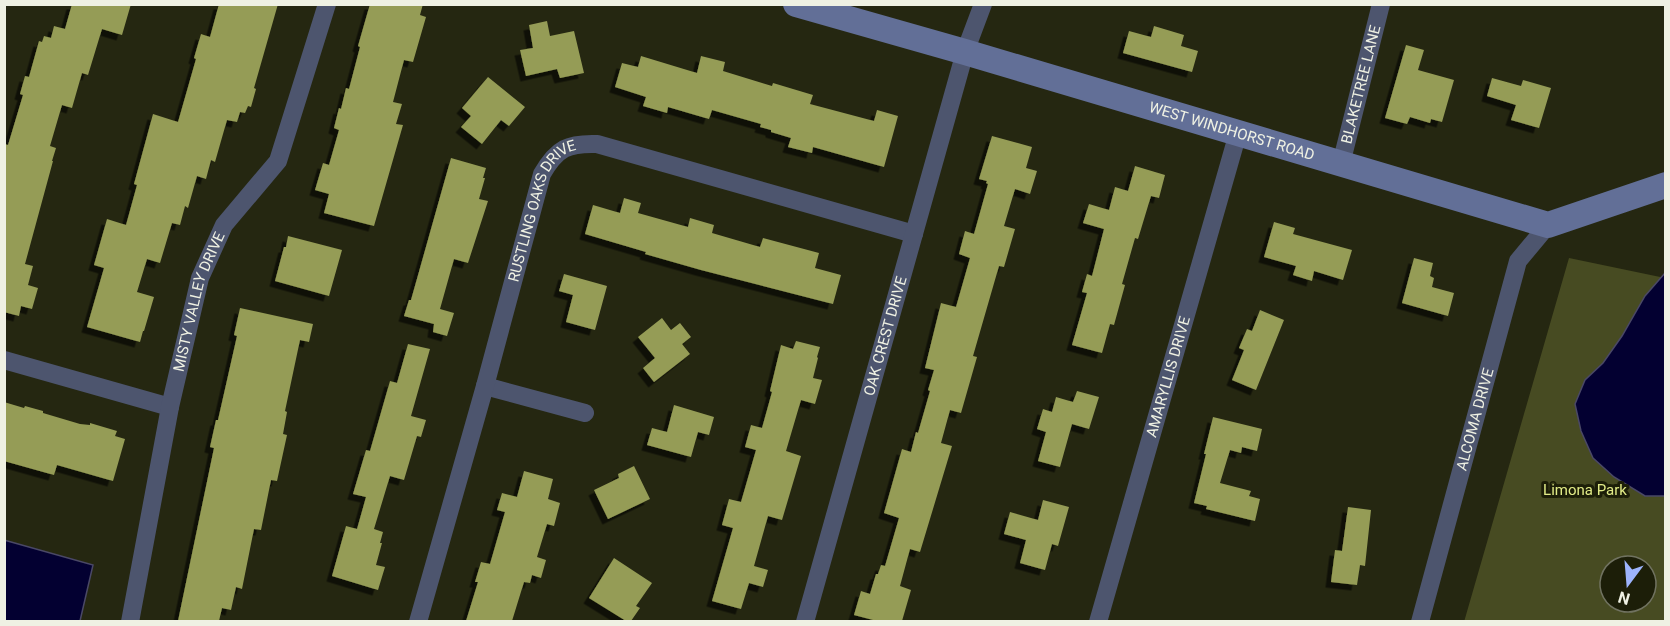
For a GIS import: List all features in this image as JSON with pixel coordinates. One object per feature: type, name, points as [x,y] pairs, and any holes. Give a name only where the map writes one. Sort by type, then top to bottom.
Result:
[{"type":"street","name":"MISTY VALLEY DRIVE","points":[[130,621],[170,407],[200,278],[224,225],[278,161],[327,4]]},
{"type":"street","name":"WEST WINDHORST ROAD","points":[[796,4],[1548,225]]},
{"type":"street","name":"OAK CREST DRIVE","points":[[805,621],[965,52],[983,4]]},
{"type":"street","name":"BLAKETREE LANE","points":[[1341,164],[1381,4]]},
{"type":"street","name":"AMARYLLIS DRIVE","points":[[1098,621],[1238,133]]},
{"type":"street","name":"RUSTLING OAKS DRIVE","points":[[418,621],[542,174],[551,158],[579,143],[597,144],[914,234]]},
{"type":"street","points":[[1548,225],[1665,185]]},
{"type":"street","name":"ALCOMA DRIVE","points":[[1420,621],[1518,261],[1548,225]]},
{"type":"street","points":[[4,360],[170,407]]},
{"type":"street","points":[[485,386],[585,413]]},
{"type":"green space","name":"Limona Park","points":[[1569,258],[1665,278],[1665,621],[1464,622]]},
{"type":"shaded area","points":[[1665,273],[1665,496],[1645,496],[1614,477],[1593,458],[1581,431],[1575,404],[1585,380],[1603,363],[1645,296]]},
{"type":"shaded area","points":[[4,540],[93,565],[80,621],[5,621]]},
{"type":"building","points":[[72,4],[131,4],[122,35],[102,29],[88,75],[82,73],[72,108],[62,105],[50,146],[56,148],[53,161],[25,264],[33,266],[28,285],[38,288],[32,309],[21,306],[19,316],[4,312],[4,144],[8,145],[23,95],[20,94],[25,76],[29,77],[39,41],[42,42],[44,36],[51,38],[54,26],[65,29]]},
{"type":"building","points":[[219,4],[278,4],[254,88],[256,89],[251,107],[248,106],[245,113],[240,112],[237,122],[227,120],[215,162],[211,160],[206,179],[197,176],[188,208],[185,206],[180,225],[172,223],[160,263],[147,259],[137,292],[154,297],[140,342],[87,327],[104,268],[94,265],[107,219],[126,225],[137,185],[134,184],[153,114],[178,122],[201,34],[210,37]]},
{"type":"building","points":[[370,4],[423,4],[420,15],[426,17],[413,62],[404,60],[393,102],[402,104],[396,124],[403,125],[374,226],[324,213],[329,194],[315,190],[323,163],[329,165],[339,130],[334,128],[339,108],[341,109],[346,88],[349,89]]},
{"type":"building","points":[[547,21],[550,36],[574,31],[584,73],[560,78],[557,69],[526,76],[520,50],[533,48],[529,25]]},
{"type":"building","points":[[1154,26],[1184,35],[1181,46],[1198,51],[1192,72],[1123,53],[1129,31],[1151,37]]},
{"type":"building","points":[[1406,45],[1424,50],[1418,70],[1454,80],[1442,122],[1431,119],[1430,123],[1410,117],[1407,124],[1385,118]]},
{"type":"building","points":[[641,56],[697,73],[701,56],[725,62],[723,71],[772,86],[773,83],[813,95],[810,104],[874,121],[877,110],[898,116],[884,167],[813,147],[812,153],[788,147],[791,138],[760,127],[761,124],[712,110],[709,119],[668,107],[667,113],[643,106],[646,97],[615,87],[622,63],[638,67]]},
{"type":"building","points":[[488,77],[525,107],[509,126],[501,120],[482,144],[461,127],[471,116],[462,108]]},
{"type":"building","points":[[1492,78],[1521,86],[1523,80],[1551,88],[1539,128],[1511,120],[1516,105],[1487,96]]},
{"type":"building","points":[[992,136],[1032,147],[1026,168],[1037,171],[1030,194],[1015,189],[1004,226],[1015,229],[1004,267],[999,266],[973,356],[977,357],[961,413],[950,410],[941,443],[952,446],[920,552],[910,549],[900,586],[911,590],[902,621],[877,621],[854,615],[861,591],[870,594],[876,574],[881,565],[885,566],[899,518],[884,513],[902,449],[911,452],[930,391],[928,390],[934,370],[925,368],[941,303],[956,307],[970,258],[959,254],[965,231],[974,234],[988,184],[987,181],[979,179]]},
{"type":"building","points":[[451,158],[486,168],[479,199],[488,201],[468,263],[454,259],[440,309],[454,313],[447,336],[433,332],[434,324],[404,316],[409,300],[411,300]]},
{"type":"building","points":[[1135,166],[1165,175],[1159,198],[1151,196],[1138,239],[1135,238],[1122,284],[1125,285],[1114,325],[1110,324],[1102,353],[1072,345],[1087,293],[1082,292],[1087,274],[1092,276],[1104,229],[1083,223],[1089,204],[1109,210],[1115,187],[1128,191]]},
{"type":"building","points":[[624,198],[641,203],[638,213],[688,227],[690,218],[714,225],[712,233],[760,247],[763,238],[819,253],[815,268],[841,275],[833,304],[701,270],[585,234],[593,205],[620,213]]},
{"type":"building","points":[[1274,222],[1295,228],[1293,234],[1352,250],[1343,280],[1314,271],[1312,281],[1293,275],[1296,266],[1264,257]]},
{"type":"building","points":[[288,236],[342,250],[329,296],[275,281]]},
{"type":"building","points":[[1414,258],[1433,263],[1430,276],[1434,278],[1432,287],[1454,293],[1448,316],[1402,303]]},
{"type":"building","points":[[564,274],[607,286],[595,330],[566,322],[573,295],[559,291]]},
{"type":"building","points":[[240,308],[313,324],[309,342],[300,340],[285,411],[287,412],[283,434],[287,435],[277,481],[271,480],[261,530],[254,529],[242,589],[236,587],[231,610],[222,608],[219,621],[178,621],[214,448],[210,447],[237,336],[234,335]]},
{"type":"building","points":[[1260,310],[1284,320],[1256,390],[1232,380],[1244,350],[1239,348],[1247,329],[1252,331]]},
{"type":"building","points":[[662,318],[671,330],[680,323],[691,337],[682,344],[690,354],[654,382],[643,368],[655,358],[638,337]]},
{"type":"building","points":[[796,341],[820,347],[813,378],[822,380],[815,404],[801,400],[786,451],[801,456],[782,520],[768,516],[754,566],[768,570],[763,587],[749,583],[741,609],[712,601],[733,528],[722,525],[729,499],[741,502],[756,450],[745,447],[751,425],[762,428],[781,345],[793,349]]},
{"type":"building","points":[[408,344],[430,349],[411,416],[426,420],[421,437],[417,436],[404,480],[390,476],[374,529],[383,532],[376,565],[385,567],[378,590],[332,576],[346,526],[357,529],[366,497],[353,494],[366,450],[370,451],[390,381],[397,383]]},
{"type":"building","points":[[1077,391],[1099,397],[1089,429],[1072,424],[1060,467],[1038,461],[1046,432],[1037,429],[1043,409],[1052,412],[1056,397],[1073,402]]},
{"type":"building","points":[[4,402],[43,411],[43,413],[80,424],[90,425],[90,423],[117,431],[115,436],[125,439],[113,481],[57,465],[54,475],[4,461]]},
{"type":"building","points":[[674,405],[714,417],[709,435],[698,432],[691,457],[647,445],[652,428],[667,432]]},
{"type":"building","points":[[1213,417],[1262,429],[1257,451],[1242,447],[1241,453],[1230,450],[1220,483],[1251,491],[1249,496],[1260,499],[1255,521],[1206,509],[1207,506],[1194,503]]},
{"type":"building","points":[[634,466],[650,499],[608,519],[594,490],[619,478],[618,474]]},
{"type":"building","points":[[524,471],[553,479],[548,499],[560,503],[554,526],[547,524],[537,557],[546,560],[541,578],[532,575],[530,583],[524,582],[512,621],[466,621],[478,582],[475,582],[481,562],[490,564],[505,512],[497,510],[502,493],[517,497]]},
{"type":"building","points":[[1043,500],[1069,507],[1058,546],[1052,544],[1045,570],[1020,563],[1026,540],[1004,534],[1010,512],[1038,520]]},
{"type":"building","points":[[1348,507],[1371,510],[1365,566],[1360,565],[1357,585],[1331,582],[1335,550],[1342,551]]},
{"type":"building","points":[[614,558],[652,583],[636,606],[640,608],[631,621],[626,621],[589,598]]}]
